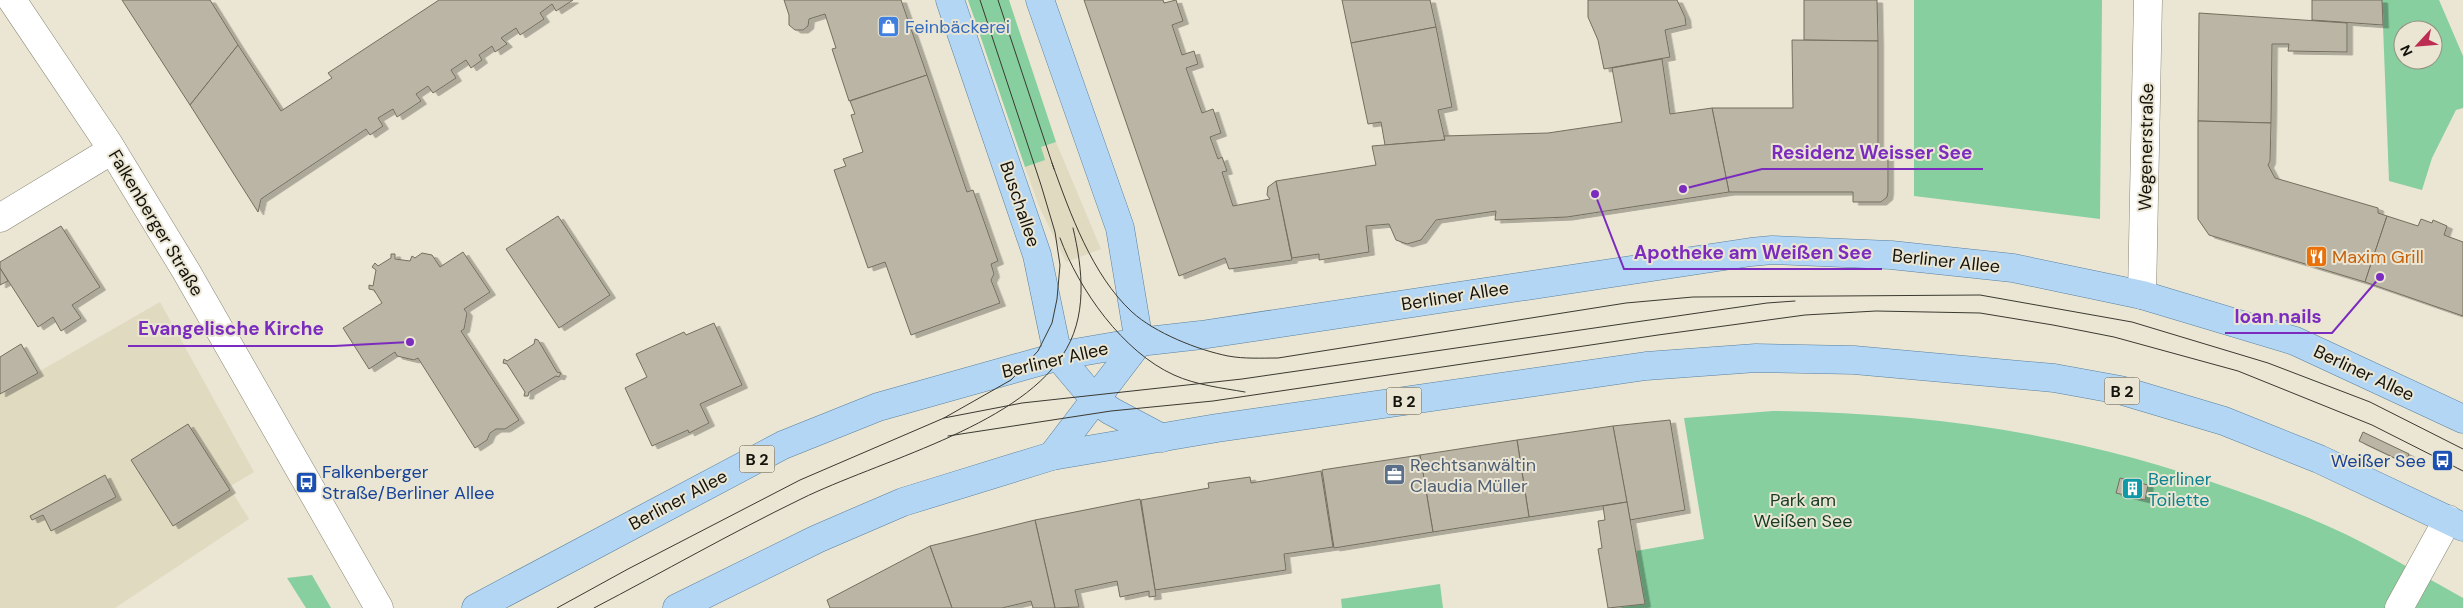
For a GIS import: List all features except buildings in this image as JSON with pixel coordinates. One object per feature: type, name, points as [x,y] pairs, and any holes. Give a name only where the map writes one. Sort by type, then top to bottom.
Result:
[{"type":"main road","name":"Buschallee","points":[[950,0],[1037,256],[1058,356],[1095,400],[1110,412],[1162,438]]},
{"type":"main road","points":[[1040,0],[1120,228],[1139,342],[1052,456]]},
{"type":"main road","name":"Berliner Allee","points":[[476,608],[790,442],[878,407],[1058,356],[1139,342],[1201,335],[1724,255],[1772,250],[1891,255],[2013,268],[2142,295],[2294,340],[2463,419]]},
{"type":"main road","name":"B 2","points":[[677,608],[817,540],[903,502],[1052,456],[1217,428],[1646,366],[1756,358],[1854,360],[2054,378],[2120,390],[2241,428],[2319,459],[2455,523]]},
{"type":"street","name":"Falkenberger Straße","points":[[12,0],[112,150],[186,271],[379,608]]},
{"type":"street","name":"Wegenerstraße","points":[[2142,295],[2148,0]]},
{"type":"street","points":[[0,218],[112,150]]},
{"type":"street","points":[[2399,608],[2455,523]]},
{"type":"shaded area","points":[[1056,142],[1101,249],[1066,262],[1039,206],[1025,167],[1045,160],[1040,147]]},
{"type":"shaded area","points":[[160,302],[254,472],[229,487],[249,519],[115,608],[0,608],[0,394]]},
{"type":"green space","points":[[968,0],[1009,0],[1056,142],[1041,147],[1045,160],[1025,167]]},
{"type":"green space","points":[[1914,0],[2102,0],[2100,219],[1914,196]]},
{"type":"green space","points":[[2382,0],[2439,0],[2463,56],[2463,108],[2456,110],[2432,158],[2422,190],[2389,181]]},
{"type":"green space","name":"Park am Weißen See","points":[[1773,411],[1892,416],[1950,422],[2065,441],[2178,471],[2285,509],[2351,537],[2463,598],[2463,608],[1619,608],[1644,602],[1636,551],[1704,539],[1684,418]]},
{"type":"green space","points":[[312,575],[331,608],[306,608],[287,578]]},
{"type":"green space","points":[[1440,584],[1443,608],[1342,608],[1341,599]]},
{"type":"tram line","points":[[557,608],[800,480],[944,418],[1011,380],[1038,351],[1052,323],[1057,299],[1060,265],[1055,232],[980,0]]},
{"type":"tram line","points":[[998,0],[1054,169]]},
{"type":"tram line","points":[[1052,163],[1066,202],[1084,242],[1105,280],[1118,297],[1141,320],[1165,334],[1204,350],[1228,356],[1278,358],[1626,303],[1693,297],[1980,295],[2132,322],[2268,363],[2370,402],[2463,449]]},
{"type":"tram line","points":[[594,608],[801,499],[979,423],[1012,403],[1040,381],[1062,356],[1076,326],[1080,310],[1081,277],[1073,228]]},
{"type":"tram line","points":[[1060,238],[1068,258],[1091,298],[1105,317],[1137,351],[1155,365],[1174,375],[1209,386],[1245,392]]},
{"type":"tram line","points":[[944,418],[1022,403],[1242,379],[1767,303],[1795,301]]},
{"type":"tram line","points":[[948,436],[1111,411],[1213,401],[1805,315],[1876,311],[1980,313],[2114,337],[2238,371],[2372,425],[2463,471]]},
{"type":"place","name":"Feinbäckerei","points":[[889,27]]},
{"type":"place","name":"Residenz Weisser See","points":[[1683,189]]},
{"type":"place","name":"Apotheke am Weißen See","points":[[1595,194]]},
{"type":"place","name":"Maxim Grill","points":[[2316,257]]},
{"type":"place","name":"loan nails","points":[[2380,277]]},
{"type":"place","name":"Evangelische Kirche","points":[[410,342]]},
{"type":"place","name":"Weißer See","points":[[2442,461]]},
{"type":"place","name":"Rechtsanwältin Claudia Müller","points":[[1394,475]]},
{"type":"place","name":"Falkenberger Straße/Berliner Allee","points":[[306,482]]},
{"type":"place","name":"Berliner Toilette","points":[[2132,489]]}]
